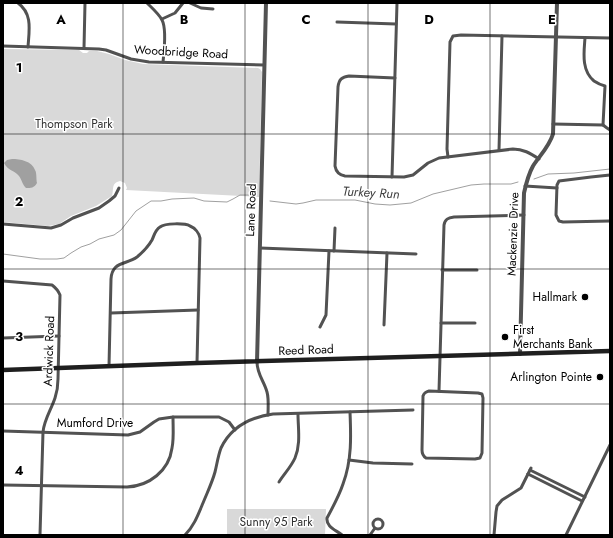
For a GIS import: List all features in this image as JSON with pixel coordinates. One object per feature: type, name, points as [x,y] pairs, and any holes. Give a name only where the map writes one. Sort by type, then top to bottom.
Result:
[{"type":"main road","name":"Reed Road","points":[[3,370],[197,363],[610,352]]},
{"type":"street","points":[[18,3],[24,7],[28,16],[28,47]]},
{"type":"street","points":[[84,48],[85,3]]},
{"type":"street","points":[[148,3],[162,19],[164,30],[163,62]]},
{"type":"street","points":[[162,19],[175,13],[184,3]]},
{"type":"street","points":[[190,3],[201,8],[213,9]]},
{"type":"street","name":"Lane Road","points":[[266,3],[257,368],[258,374],[268,396],[268,415]]},
{"type":"street","points":[[392,177],[397,3]]},
{"type":"street","name":"Mackenzie Drive","points":[[520,354],[525,186],[529,174],[553,134],[557,3]]},
{"type":"street","points":[[337,22],[396,24]]},
{"type":"street","points":[[448,157],[450,42],[453,36],[610,38]]},
{"type":"street","points":[[499,150],[502,36]]},
{"type":"street","points":[[585,38],[584,60],[586,72],[594,81],[605,86],[610,86]]},
{"type":"street","name":"Woodbridge Road","points":[[3,46],[106,50],[123,57],[140,61],[264,65]]},
{"type":"street","points":[[395,78],[344,76],[338,82],[336,170],[339,174],[345,176],[404,177],[416,173],[428,162],[433,160],[499,150],[522,149],[539,159]]},
{"type":"street","points":[[603,125],[605,86]]},
{"type":"street","points":[[553,124],[603,125],[610,130]]},
{"type":"street","points":[[610,175],[562,180],[558,183],[557,188],[556,215],[559,221],[565,222],[610,221]]},
{"type":"street","points":[[525,186],[557,188]]},
{"type":"street","points":[[3,224],[51,228],[61,225],[73,218],[99,208],[115,196],[119,188]]},
{"type":"street","points":[[439,391],[444,225],[447,219],[454,217],[524,215]]},
{"type":"street","points":[[109,366],[112,276],[114,269],[120,263],[131,260],[143,252],[159,227],[165,224],[189,225],[199,234],[197,363]]},
{"type":"street","points":[[334,251],[335,228]]},
{"type":"street","points":[[260,248],[416,254]]},
{"type":"street","points":[[320,327],[326,315],[329,251]]},
{"type":"street","points":[[384,325],[387,253]]},
{"type":"street","points":[[442,270],[477,270]]},
{"type":"street","name":"Ardwick Road","points":[[3,281],[52,286],[59,292],[60,298],[57,390],[43,432],[40,535]]},
{"type":"street","points":[[111,313],[198,310]]},
{"type":"street","points":[[441,323],[475,323]]},
{"type":"street","points":[[3,338],[59,336]]},
{"type":"street","points":[[429,391],[439,391],[480,393],[483,396],[482,456],[478,459],[429,458],[424,456],[422,453],[424,394],[429,391]]},
{"type":"street","points":[[185,535],[194,524],[209,490],[222,446],[235,430],[251,419],[268,415],[413,410]]},
{"type":"street","points":[[342,535],[326,522],[343,484],[349,460],[351,437],[350,412]]},
{"type":"street","points":[[279,482],[292,463],[297,452],[299,437],[298,414]]},
{"type":"street","name":"Mumford Drive","points":[[3,431],[128,435],[140,432],[154,422],[164,418],[219,417],[229,422],[235,430]]},
{"type":"street","points":[[3,485],[139,486],[152,480],[164,468],[169,459],[173,446],[173,418]]},
{"type":"street","points":[[566,535],[610,445]]},
{"type":"street","points":[[349,460],[373,463],[412,464]]},
{"type":"street","points":[[494,535],[497,506],[502,500],[523,485],[530,469],[584,496]]},
{"type":"street","points":[[528,474],[582,501]]},
{"type":"street","points":[[370,535],[375,528]]},
{"type":"green space","name":"Thompson Park","points":[[3,49],[79,50],[83,53],[97,51],[143,64],[260,69],[262,72],[259,197],[126,190],[127,188],[125,183],[120,181],[115,183],[112,196],[96,206],[71,216],[59,224],[48,226],[3,222]]},
{"type":"green space","name":"Sunny 95 Park","points":[[227,509],[326,509],[325,535],[227,535]]},
{"type":"shaded area","points":[[19,159],[31,164],[36,173],[37,183],[35,186],[26,188],[19,176],[6,166],[4,163],[7,160]]},
{"type":"waterway","name":"Turkey Run","points":[[534,179],[548,174],[610,169]]},
{"type":"waterway","name":"Turkey Run","points":[[270,201],[296,204],[316,200],[355,200],[390,205],[411,203],[433,194],[471,185],[511,184],[518,182]]},
{"type":"waterway","name":"Turkey Run","points":[[3,254],[40,259],[64,258],[81,247],[99,239],[114,235],[121,230],[136,211],[151,201],[194,198],[204,201],[227,202],[240,195],[253,195]]},
{"type":"place","name":"Hallmark","points":[[585,297]]},
{"type":"place","name":"First Merchants Bank","points":[[505,337]]},
{"type":"place","name":"Arlington Pointe","points":[[600,377]]}]
